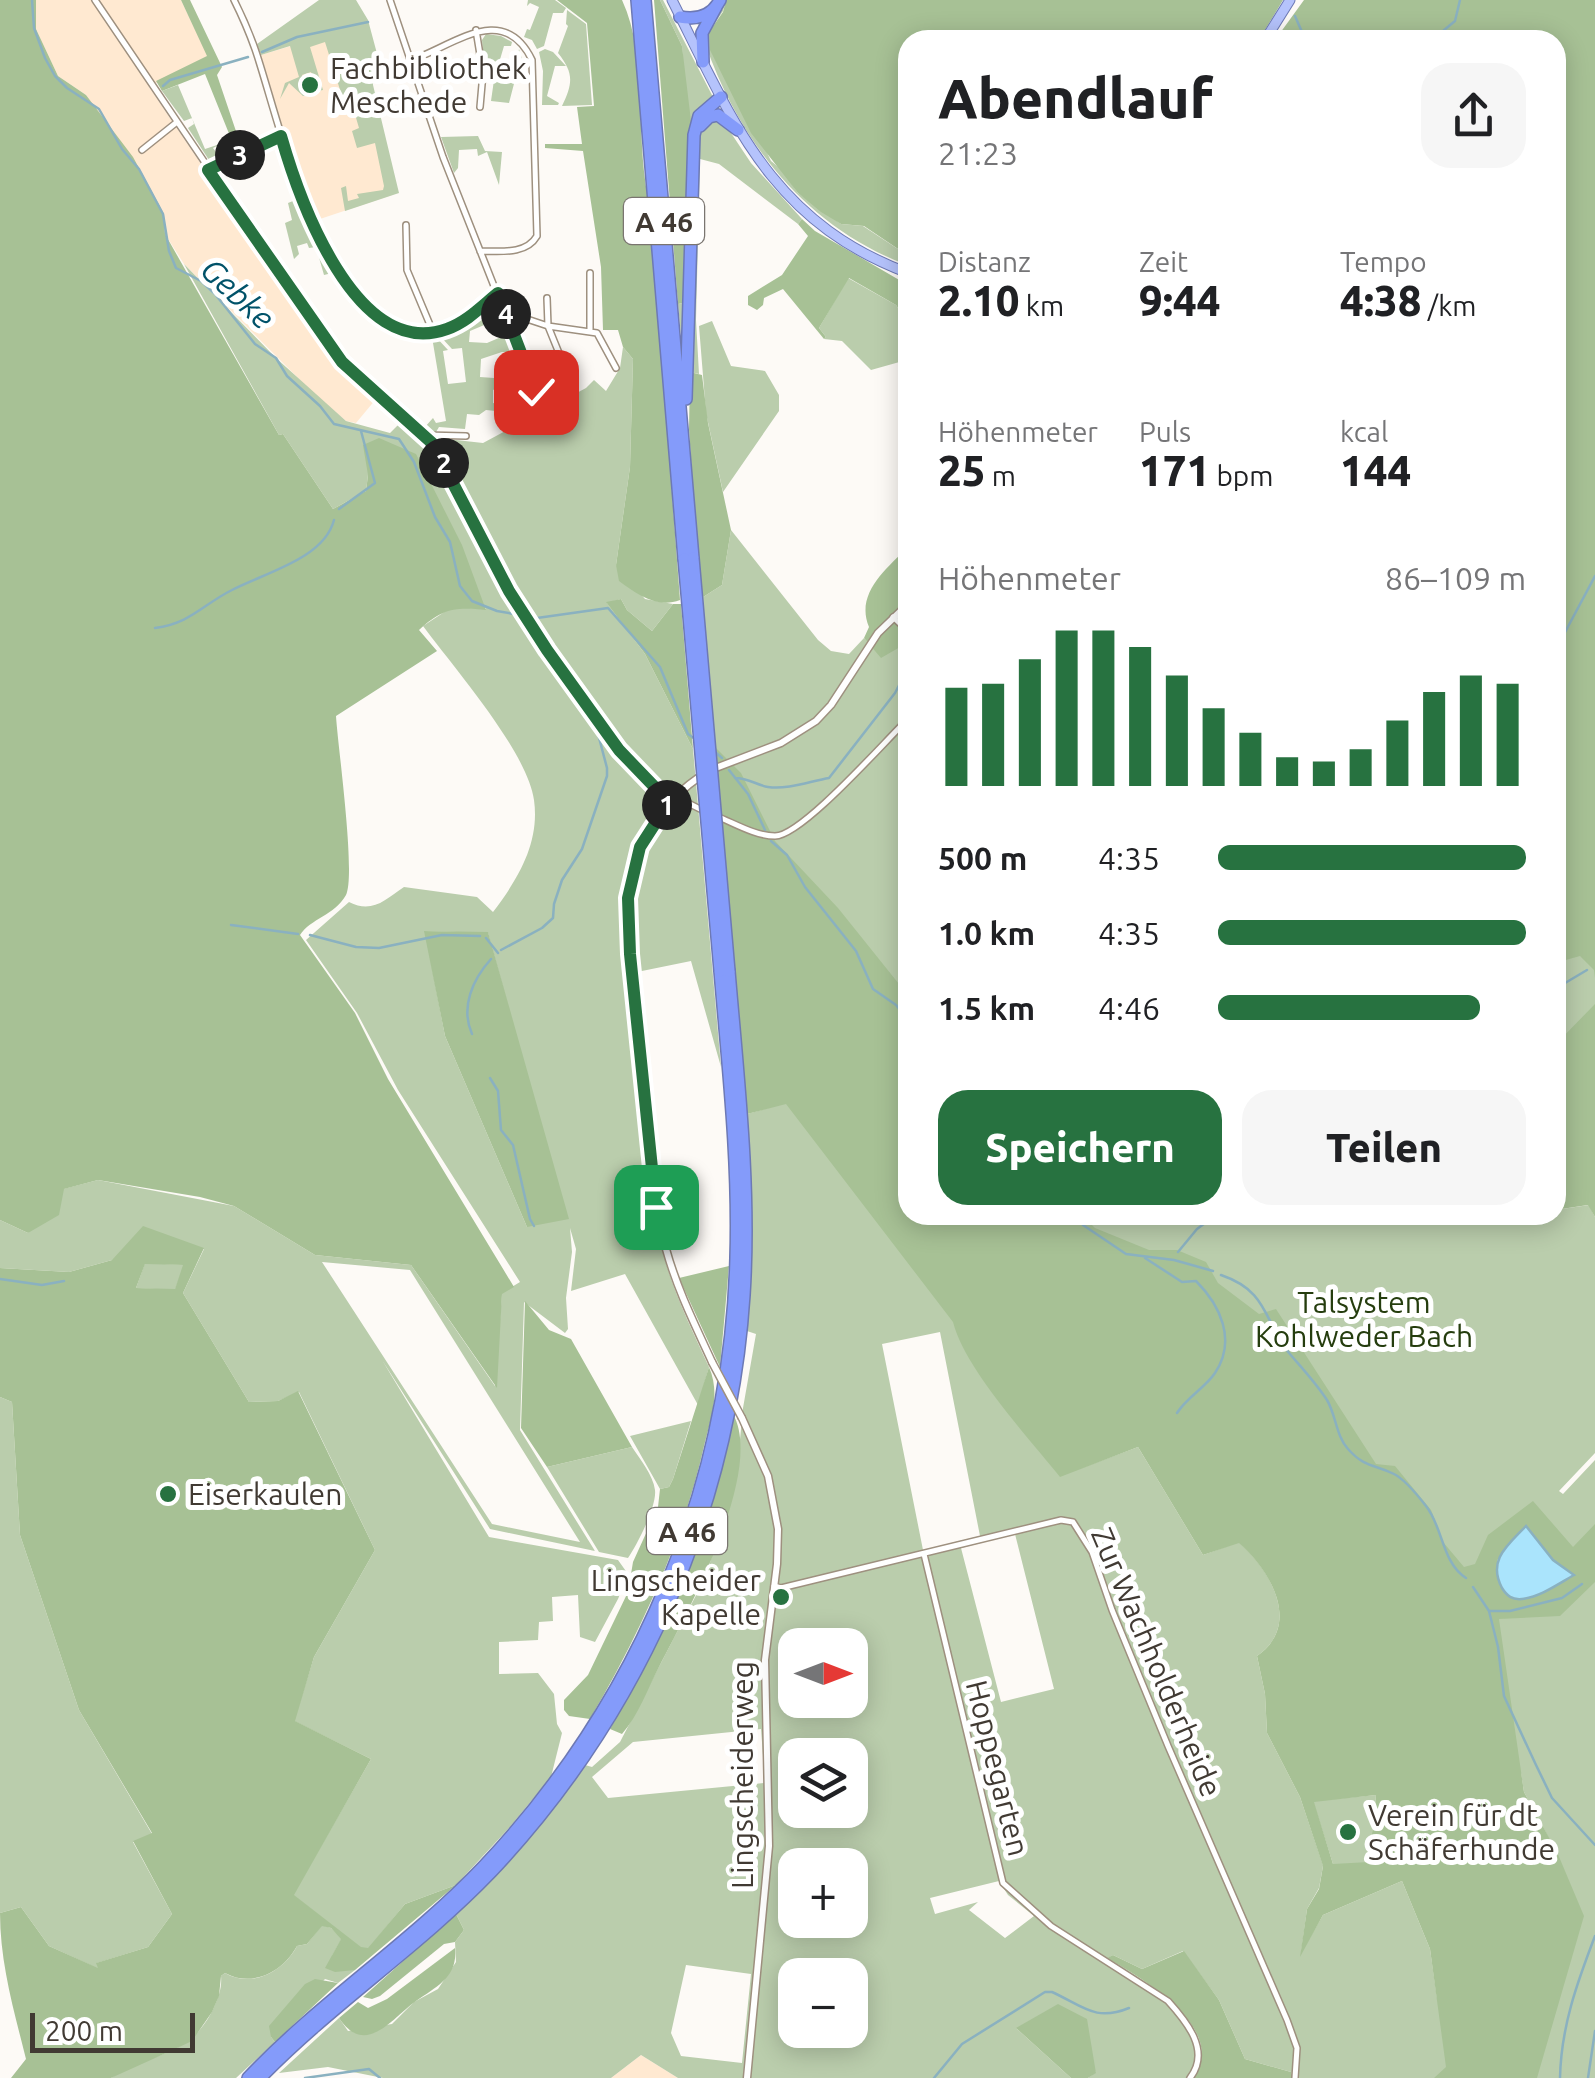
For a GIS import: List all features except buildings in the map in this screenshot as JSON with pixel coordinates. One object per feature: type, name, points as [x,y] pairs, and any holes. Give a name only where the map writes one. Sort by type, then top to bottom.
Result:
[{"type":"highway","points":[[627,0],[635,27],[646,110]]},
{"type":"highway","name":"A 46","points":[[248,2078],[289,2037],[482,1868],[559,1776],[624,1676],[659,1604],[688,1530],[719,1414],[735,1295],[736,1195],[724,971],[636,0]]},
{"type":"highway","name":"A 46","points":[[646,0],[689,559]]},
{"type":"highway","points":[[680,16],[700,17],[718,4]]},
{"type":"highway","points":[[703,62],[702,32],[718,4]]},
{"type":"highway","points":[[683,443],[687,424],[692,154],[697,120],[721,97]]},
{"type":"highway","points":[[692,154],[698,129],[708,116],[720,115],[738,130]]},
{"type":"highway","name":"A 46","points":[[260,2078],[489,1873],[567,1781],[632,1679],[668,1607],[709,1493],[728,1415],[744,1295],[746,1214],[741,1112],[724,971]]},
{"type":"main road","points":[[672,0],[738,130],[766,172],[793,201],[840,237],[898,269]]},
{"type":"main road","points":[[1271,30],[1290,0]]},
{"type":"main road","points":[[890,266],[898,273]]},
{"type":"street","points":[[94,0],[334,352],[425,436],[444,463],[520,610],[619,750],[669,802],[711,770],[780,743],[816,721],[831,705],[867,648],[898,613]]},
{"type":"street","points":[[245,0],[235,2],[256,51],[311,218],[360,299],[376,317],[394,327],[433,332],[459,323],[498,293]]},
{"type":"street","points":[[390,0],[409,61],[543,410]]},
{"type":"street","points":[[409,61],[476,30],[492,28],[506,31],[522,43],[532,60],[538,224],[534,241],[527,247],[480,251]]},
{"type":"street","points":[[476,30],[483,73],[480,107]]},
{"type":"street","points":[[142,150],[177,122]]},
{"type":"street","points":[[208,170],[281,136]]},
{"type":"street","points":[[406,225],[407,270],[433,332]]},
{"type":"street","points":[[590,273],[590,332]]},
{"type":"street","points":[[547,298],[548,326],[563,363]]},
{"type":"street","points":[[506,312],[548,326],[598,334],[616,368]]},
{"type":"street","points":[[425,436],[466,436]]},
{"type":"street","points":[[893,617],[898,622]]},
{"type":"street","points":[[682,800],[759,834],[786,834],[812,814],[898,729]]},
{"type":"street","name":"Lingscheiderweg","points":[[669,802],[646,835],[631,877],[630,954],[653,1184],[660,1230],[685,1305],[760,1456],[774,1495],[778,1547],[764,1681],[769,1846],[747,2078]]},
{"type":"street","name":"Zur Wachholderheide","points":[[774,1586],[789,1586],[1061,1520],[1075,1525],[1092,1552],[1112,1610],[1297,2048],[1295,2078]]},
{"type":"street","name":"Hoppegarten","points":[[924,1554],[1003,1884],[1051,1926],[1168,2001],[1184,2018],[1197,2046],[1198,2066],[1190,2078]]},
{"type":"shaded area","points":[[36,0],[181,0],[208,56],[149,87],[319,339],[376,399],[356,423],[346,421],[311,391],[184,264],[165,234],[164,214],[86,95],[58,76],[36,29]]},
{"type":"shaded area","points":[[334,33],[376,139],[392,195],[317,220],[261,55]]},
{"type":"shaded area","points":[[641,2055],[678,2078],[611,2078]]},
{"type":"green space","points":[[0,0],[36,0],[36,29],[58,76],[86,95],[133,157],[164,214],[165,234],[279,435],[283,434],[333,509],[366,491],[368,475],[363,445],[379,438],[416,454],[462,545],[486,610],[458,609],[435,617],[419,630],[437,651],[336,716],[349,883],[341,902],[300,935],[355,1013],[388,1079],[514,1287],[502,1294],[497,1388],[411,1265],[315,1255],[234,1206],[98,1180],[64,1189],[59,1215],[28,1233],[0,1220]]},
{"type":"green space","points":[[181,0],[190,0],[222,67],[217,75],[240,143],[234,146],[205,74],[162,91],[156,81],[207,56]]},
{"type":"green space","points":[[319,0],[356,0],[368,20],[383,76],[373,80],[373,85],[399,193],[345,211],[341,188],[346,186],[348,201],[359,198],[357,194],[383,190],[384,186],[375,143],[357,148],[352,131],[359,128],[354,111],[347,112],[325,42],[310,47],[323,90],[318,91],[311,72],[302,75],[307,95],[303,96],[289,83],[280,99],[285,83],[299,77],[290,46],[261,55],[257,44]]},
{"type":"green space","points":[[528,0],[555,0],[566,8],[563,13],[553,13],[544,46],[537,49],[532,40],[524,37],[539,7],[530,3],[527,6]]},
{"type":"green space","points":[[557,0],[622,0],[636,49],[680,600],[672,602],[648,599],[619,581],[616,565],[630,467],[633,359],[623,347],[618,330],[603,330],[601,267],[583,151],[545,148],[545,144],[582,144],[577,107],[594,106],[587,23]]},
{"type":"green space","points":[[654,0],[660,0],[682,46],[691,121],[683,303],[678,304]]},
{"type":"green space","points":[[660,0],[713,97],[698,113],[685,347],[678,304],[683,303],[688,138],[682,46]]},
{"type":"green space","points":[[722,0],[726,0],[709,32],[771,161],[798,193],[841,224],[863,226],[898,249],[898,261],[839,229],[782,179],[738,117],[706,46],[705,31]]},
{"type":"green space","points":[[726,0],[1283,0],[1265,30],[898,30],[898,249],[864,226],[841,224],[821,212],[798,193],[751,133],[710,50],[709,32]]},
{"type":"green space","points":[[1304,0],[1595,0],[1595,978],[1594,970],[1580,956],[1566,960],[1566,30],[1282,30]]},
{"type":"green space","points":[[567,10],[586,24],[592,105],[562,106],[570,78],[558,53],[568,26]]},
{"type":"green space","points":[[486,34],[512,42],[511,46],[504,46],[496,73],[501,78],[485,77],[482,40]]},
{"type":"green space","points":[[519,49],[528,77],[516,76],[509,103],[491,101],[494,80],[513,78]]},
{"type":"green space","points":[[545,49],[566,66],[555,66],[547,96],[558,105],[542,105],[539,52]]},
{"type":"green space","points":[[178,85],[192,118],[184,121],[162,91]]},
{"type":"green space","points":[[192,119],[205,149],[223,143],[213,148],[219,156],[209,160],[188,128],[194,124]]},
{"type":"green space","points":[[710,119],[723,121],[751,163],[802,219],[798,224],[719,164],[700,159],[696,320],[699,374],[690,372],[699,132]]},
{"type":"green space","points":[[478,136],[485,151],[502,152],[499,185],[487,152],[478,156],[477,149],[459,150],[454,173],[441,137]]},
{"type":"green space","points":[[298,199],[336,272],[324,275],[316,247],[309,248],[307,243],[297,246],[299,254],[294,259],[285,223],[292,220],[288,203]]},
{"type":"green space","points":[[802,219],[815,231],[898,279],[898,308],[849,278],[819,328],[824,339],[783,289],[764,298],[757,310],[748,305],[748,296],[782,275],[808,236],[798,224]]},
{"type":"green space","points":[[184,264],[276,358],[346,421],[390,433],[401,422],[426,442],[438,438],[483,443],[586,388],[594,380],[606,391],[620,368],[623,347],[633,359],[630,467],[616,565],[645,599],[673,604],[652,631],[627,610],[621,599],[607,603],[645,654],[693,749],[721,1067],[691,961],[637,972],[651,1119],[642,1121],[650,1187],[667,1267],[709,1367],[698,1405],[625,1274],[571,1291],[576,1249],[570,1228],[568,1329],[565,1333],[524,1302],[520,1430],[595,1551],[490,1529],[382,1360],[489,1537],[618,1560],[628,1574],[595,1642],[580,1637],[578,1595],[552,1597],[553,1621],[539,1622],[538,1640],[499,1642],[499,1674],[538,1673],[554,1694],[557,1724],[562,1733],[551,1777],[456,1885],[405,1904],[369,1948],[361,1948],[293,1895],[371,1759],[294,1721],[314,1657],[375,1550],[299,1392],[278,1401],[249,1402],[183,1293],[204,1249],[112,1260],[69,1272],[0,1268],[0,1220],[28,1233],[63,1189],[98,1180],[234,1206],[315,1255],[411,1265],[495,1386],[502,1293],[520,1282],[398,1090],[357,1013],[306,940],[349,902],[372,906],[404,887],[477,897],[493,912],[525,860],[534,831],[534,800],[504,734],[423,626],[452,607],[486,609],[368,475],[366,491],[333,509],[283,434],[279,435]],"holes":[[[425,931],[488,933],[515,1031],[527,1227],[445,1036]],[[322,1262],[410,1270],[580,1542],[492,1524]]]},
{"type":"green space","points":[[848,278],[898,308],[898,362],[871,370],[842,341],[824,339],[819,328]]},
{"type":"green space","points":[[493,306],[504,323],[489,323],[470,331],[469,342],[487,343],[508,334],[516,353],[502,352],[481,359],[480,377],[494,378],[521,365],[526,381],[493,390],[493,403],[507,406],[527,398],[531,408],[506,422],[505,417],[496,418],[496,411],[486,410],[479,415],[467,414],[465,429],[439,427],[436,432],[427,431],[424,428],[433,418],[436,423],[446,421],[432,337],[448,350],[443,351],[448,384],[466,382],[462,348],[452,349],[440,336],[471,323]]},
{"type":"green space","points":[[712,321],[731,366],[765,371],[779,395],[779,411],[723,492],[706,413],[699,326]]},
{"type":"green space","points":[[690,372],[702,375],[731,530],[722,585],[700,599],[689,429]]},
{"type":"green space","points":[[731,530],[818,640],[831,651],[849,654],[864,638],[874,649],[898,641],[898,1086],[711,743],[700,599],[722,585]]},
{"type":"green space","points":[[898,557],[898,648],[881,658],[864,638],[869,627],[866,604],[875,583]]},
{"type":"green space","points":[[621,599],[627,610],[652,631],[673,604],[681,604],[693,749],[645,654],[606,602]]},
{"type":"green space","points":[[711,743],[741,773],[775,841],[838,908],[898,983],[898,1225],[1092,1225],[1149,1250],[1177,1250],[1206,1262],[1218,1283],[1259,1314],[1276,1309],[1376,1464],[1395,1466],[1431,1510],[1443,1542],[1464,1567],[1475,1564],[1488,1535],[1533,1501],[1573,1547],[1595,1524],[1595,1582],[1560,1616],[1499,1619],[1524,1792],[1557,1852],[1584,1916],[1537,2078],[1434,2078],[1446,2067],[1430,1949],[1402,1881],[1323,1915],[1300,1957],[1307,1909],[1319,1889],[1323,1866],[1300,1797],[1267,1733],[1265,1694],[1257,1656],[1278,1629],[1280,1614],[1277,1598],[1262,1568],[1239,1543],[1203,1555],[1138,1447],[1060,1477],[984,1381],[953,1322],[786,1104],[747,1114]],"holes":[[[1526,1527],[1553,1560],[1573,1575],[1528,1597],[1509,1597],[1497,1576],[1497,1560]],[[1376,1795],[1369,1862],[1333,1864],[1314,1802]]]},
{"type":"green space","points":[[424,931],[488,932],[569,1219],[527,1227],[445,1036]]},
{"type":"green space","points":[[1595,950],[1595,1010],[1566,1042],[1566,957]]},
{"type":"green space","points":[[1595,1004],[1595,1217],[1588,1205],[1566,1208],[1566,1034]]},
{"type":"green space","name":"Talsystem Kohlweder Bach","points":[[746,1054],[898,1205],[898,1225],[914,1225],[1060,1476],[1138,1447],[1203,1555],[1239,1542],[1262,1568],[1277,1598],[1280,1614],[1278,1629],[1257,1656],[1265,1694],[1267,1733],[1300,1797],[1323,1865],[1333,1864],[1313,1801],[1376,1795],[1369,1863],[1323,1866],[1319,1888],[1307,1909],[1301,1953],[1323,1915],[1402,1881],[1430,1949],[1437,1998],[1551,1842],[1524,1792],[1521,1773],[1320,1627],[1012,1225],[1566,1225],[1566,1208],[1589,1205],[1595,1217],[1595,1453],[1559,1491],[1563,1494],[1595,1460],[1595,2078],[1293,2078],[1291,2072],[1245,2059],[1219,2000],[1183,1951],[1142,1969],[1113,1955],[1108,1958],[1159,1992],[1191,2024],[1200,2041],[1201,2060],[1193,2078],[1088,2078],[1096,2072],[1016,2028],[1071,2078],[678,2078],[641,2055],[611,2078],[383,2078],[328,2067],[279,2073],[339,2018],[348,2031],[392,2024],[414,2002],[438,1989],[456,1962],[455,1942],[464,1930],[456,1914],[524,1843],[585,1765],[592,1767],[620,1742],[706,1576],[737,1471],[756,1334],[747,1331],[752,1267],[747,1114],[782,1104]],"holes":[[[940,1332],[980,1536],[923,1550],[882,1344]],[[1015,1534],[1054,1689],[1001,1702],[961,1548]],[[761,1729],[765,1783],[608,1798],[592,1777],[633,1742]],[[999,1881],[1008,1895],[1034,1916],[1005,1938],[969,1910],[978,1902],[935,1914],[930,1898]],[[686,1965],[751,1974],[742,2063],[681,2056],[671,2033]]]},
{"type":"green space","points":[[143,1226],[204,1248],[183,1293],[249,1402],[278,1401],[298,1391],[375,1550],[314,1657],[295,1721],[371,1759],[294,1895],[361,1947],[368,1948],[405,1904],[456,1885],[355,1970],[335,1972],[325,1968],[341,1939],[331,1928],[322,1926],[307,1944],[297,1946],[284,1963],[266,1975],[246,1979],[225,1973],[212,2012],[192,2041],[111,2078],[11,2078],[26,2059],[5,1969],[0,1913],[21,1907],[49,1946],[98,1968],[96,1963],[148,1947],[172,1914],[133,1841],[152,1833],[79,1710],[20,1535],[12,1402],[0,1397],[0,1268],[69,1272],[112,1260]],"holes":[[[145,1264],[183,1265],[175,1289],[136,1288]]]},
{"type":"green space","points":[[145,1263],[184,1265],[175,1290],[136,1288]]},
{"type":"green space","points":[[729,1266],[720,1367],[679,1278]]},
{"type":"green space","points":[[525,1301],[549,1330],[571,1339],[632,1447],[547,1467],[521,1428]]},
{"type":"green space","points":[[709,1367],[714,1386],[712,1413],[696,1479],[672,1550],[643,1619],[590,1719],[569,1716],[564,1700],[588,1675],[628,1592],[633,1562],[658,1507],[660,1489],[669,1487],[673,1479]]},
{"type":"green space","points":[[0,1397],[12,1402],[20,1535],[79,1710],[152,1834],[133,1842],[172,1914],[148,1947],[97,1963],[99,1969],[49,1946],[21,1907],[0,1913]]},
{"type":"green space","points":[[733,1414],[740,1439],[739,1470],[719,1542],[687,1613],[622,1734],[610,1729],[650,1654],[684,1576],[712,1497]]},
{"type":"green space","points":[[691,1421],[673,1479],[669,1487],[660,1489],[630,1436]]},
{"type":"green space","points":[[632,1447],[652,1479],[655,1497],[646,1525],[628,1558],[599,1552],[547,1467]]},
{"type":"green space","points":[[456,1914],[464,1930],[455,1942],[444,1944],[380,1996],[363,1997]]},
{"type":"green space","points":[[322,1925],[342,1938],[332,1956],[341,1969],[355,1970],[338,1983],[325,1979],[271,2037],[275,2042],[236,2078],[111,2078],[194,2036],[214,2007],[225,1973],[246,1979],[266,1975],[284,1963],[297,1946],[307,1944]]},
{"type":"green space","points":[[455,1948],[450,1974],[379,2031],[359,2035],[339,2018],[358,2002],[368,2008],[387,1999]]},
{"type":"green space","points":[[1184,1951],[1219,2000],[1245,2059],[1291,2072],[1293,2078],[1193,2078],[1201,2060],[1200,2041],[1191,2024],[1158,1991],[1107,1958],[1113,1955],[1142,1969]]},
{"type":"green space","points":[[315,1979],[338,1983],[275,2042],[269,2026],[305,1984]]},
{"type":"green space","points":[[1058,2004],[1087,2019],[1096,2073],[1088,2078],[1071,2078],[1016,2028]]},
{"type":"water","points":[[1526,1526],[1553,1560],[1574,1575],[1535,1596],[1515,1599],[1502,1588],[1498,1561]]},
{"type":"waterway","name":"Gebke","points":[[32,0],[34,28],[45,58],[67,88],[99,109],[122,149],[139,169],[163,214],[176,268],[201,281],[215,294],[255,344],[276,358],[287,376],[334,424],[399,439],[414,462],[435,517],[450,542],[460,586],[472,601],[497,611],[537,618],[608,608],[660,667],[688,734],[695,739]]},
{"type":"waterway","points":[[1444,30],[1455,21],[1460,0]]},
{"type":"waterway","points":[[1295,16],[1301,30]]},
{"type":"waterway","points":[[262,52],[297,37],[368,22]]},
{"type":"waterway","points":[[163,86],[170,80],[248,57]]},
{"type":"waterway","points":[[339,509],[375,483],[361,431]]},
{"type":"waterway","points":[[155,628],[187,618],[232,590],[306,555],[328,534],[334,520]]},
{"type":"waterway","points":[[1566,630],[1595,576]]},
{"type":"waterway","points":[[501,950],[553,918],[562,880],[582,849],[607,776],[597,730],[516,615]]},
{"type":"waterway","points":[[735,778],[775,788],[829,778],[898,687]]},
{"type":"waterway","name":"Gebke","points":[[714,751],[722,758]]},
{"type":"waterway","points":[[729,770],[748,794],[765,830]]},
{"type":"waterway","points":[[771,841],[787,855],[805,887],[856,951],[873,989],[898,1008]]},
{"type":"waterway","points":[[231,925],[298,934]]},
{"type":"waterway","points":[[310,935],[356,947],[379,948],[442,935],[480,936]]},
{"type":"waterway","points":[[486,938],[498,953]]},
{"type":"waterway","points":[[472,1034],[467,1014],[470,994],[491,959]]},
{"type":"waterway","points":[[1566,982],[1587,970]]},
{"type":"waterway","points":[[490,1078],[498,1091],[501,1130],[513,1145],[534,1226]]},
{"type":"waterway","points":[[1083,1225],[1126,1254],[1174,1260],[1213,1271]]},
{"type":"waterway","points":[[1178,1252],[1202,1225]]},
{"type":"waterway","points":[[1145,1258],[1182,1282],[1196,1281],[1223,1324],[1225,1348],[1215,1373],[1177,1413]]},
{"type":"waterway","points":[[1221,1275],[1248,1289],[1263,1307],[1289,1353],[1327,1400],[1348,1449],[1365,1463],[1398,1476],[1423,1502],[1452,1563],[1466,1578]]},
{"type":"waterway","points":[[0,1279],[42,1285],[64,1281]]},
{"type":"waterway","points":[[1490,1611],[1510,1611],[1562,1598],[1582,1584]]},
{"type":"waterway","points":[[1473,1587],[1489,1611],[1504,1696],[1536,1765],[1552,1798],[1595,1845]]},
{"type":"waterway","points":[[1560,2078],[1567,2023],[1595,1936]]},
{"type":"waterway","points":[[934,2078],[962,2044],[1045,1992],[1098,2013],[1129,2008]]},
{"type":"waterway","points":[[1588,2078],[1595,2031]]},
{"type":"waterway","points":[[305,2078],[369,2069],[380,2078]]},
{"type":"place","name":"Fachbibliothek Meschede","points":[[310,85]]},
{"type":"place","name":"Eiserkaulen","points":[[168,1494]]},
{"type":"place","name":"Lingscheider Kapelle","points":[[781,1597]]},
{"type":"place","name":"Verein für dt Schäferhunde","points":[[1348,1832]]},
{"type":"route","points":[[536,392],[498,293],[459,323],[433,332],[394,327],[368,310],[311,218],[281,136],[208,170],[342,362],[432,443],[509,591],[547,650],[619,750],[669,802],[640,847],[628,898],[630,954],[656,1207]]}]
